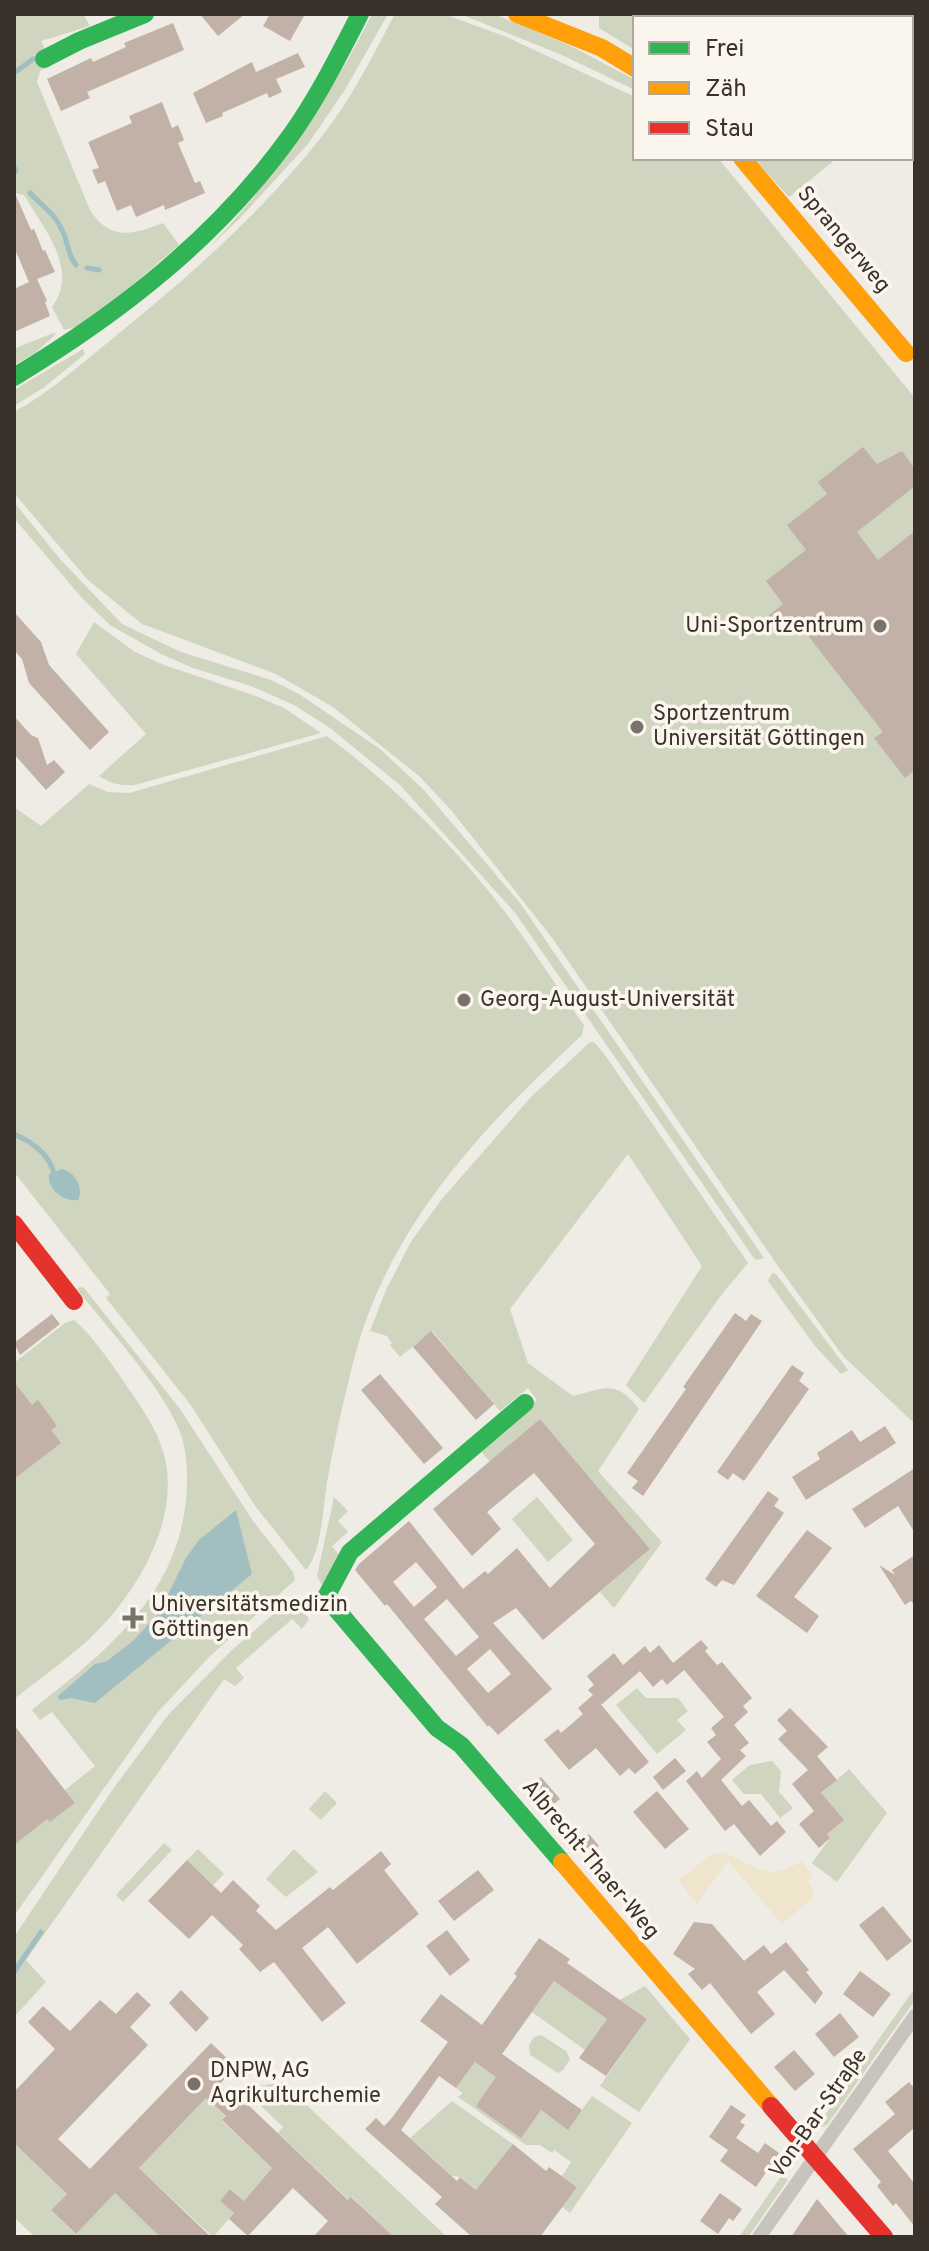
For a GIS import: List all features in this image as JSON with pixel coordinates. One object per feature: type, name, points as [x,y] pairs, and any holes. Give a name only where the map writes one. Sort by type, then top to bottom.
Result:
[{"type":"street","points":[[44,59],[145,14]]},
{"type":"street","points":[[14,377],[68,346],[123,306],[182,258],[239,199],[293,131],[324,83],[360,14]]},
{"type":"street","points":[[517,14],[602,48],[633,67]]},
{"type":"street","name":"Sprangerweg","points":[[744,160],[906,353]]},
{"type":"street","points":[[14,1224],[74,1301]]},
{"type":"street","name":"Albrecht-Thaer-Weg","points":[[525,1403],[350,1552],[326,1597],[437,1728],[461,1745],[884,2237]]},
{"type":"street","name":"Von-Bar-Straße","points":[[759,2237],[915,2016]]},
{"type":"green space","points":[[14,14],[83,14],[90,26],[41,41],[52,65],[40,71],[37,82],[90,210],[105,227],[122,233],[163,223],[179,245],[87,324],[64,330],[52,307],[60,293],[62,278],[56,249],[24,195],[14,193]]},
{"type":"green space","points":[[372,14],[388,14],[346,88],[308,144],[210,247],[257,193],[300,136],[338,77]]},
{"type":"green space","name":"Sportzentrum Universität Göttingen","points":[[395,14],[444,14],[504,36],[633,96],[633,160],[720,160],[915,398],[915,1424],[843,1356],[553,939],[451,810],[419,776],[333,707],[276,674],[142,624],[88,580],[14,493],[14,412],[67,376],[226,241],[300,163],[334,121]]},
{"type":"green space","points":[[460,14],[494,14],[573,47],[633,79],[633,89],[562,55]]},
{"type":"green space","points":[[599,14],[915,14],[915,94],[913,96],[913,16],[633,16],[633,49],[599,28]]},
{"type":"green space","points":[[755,160],[835,160],[789,197]]},
{"type":"green space","points":[[56,334],[35,353],[14,365],[14,344],[16,348]]},
{"type":"green space","points":[[83,349],[85,354],[43,388],[14,406],[14,390]]},
{"type":"green space","points":[[14,502],[60,559],[122,624],[181,652],[271,680],[299,694],[380,749],[423,789],[520,903],[764,1258],[756,1260],[753,1257],[516,914],[400,785],[330,728],[294,705],[251,686],[193,668],[110,625],[82,598],[14,518]]},
{"type":"green space","points":[[94,622],[135,652],[284,708],[321,733],[135,785],[108,781],[99,776],[146,734],[76,654]]},
{"type":"green space","points":[[327,736],[403,800],[473,872],[514,924],[584,1025],[582,1035],[509,1106],[443,1183],[389,1267],[368,1314],[353,1363],[330,1467],[319,1540],[306,1570],[256,1507],[190,1404],[106,1298],[110,1294],[14,1172],[14,807],[41,826],[89,784],[108,792],[129,793]]},
{"type":"green space","points":[[590,1042],[594,1042],[605,1055],[748,1263],[644,1403],[626,1385],[702,1266],[628,1154],[510,1309],[528,1363],[573,1396],[609,1388],[623,1393],[639,1409],[598,1471],[662,1542],[614,1608],[600,1592],[650,1549],[540,1419],[490,1462],[479,1449],[537,1400],[528,1388],[500,1411],[432,1331],[400,1357],[387,1336],[370,1331],[386,1290],[412,1240],[442,1199],[531,1097]]},
{"type":"green space","points":[[772,1273],[776,1274],[848,1370],[841,1374],[815,1346],[768,1281]]},
{"type":"green space","points":[[84,1288],[180,1409],[253,1521],[293,1572],[295,1580],[210,1656],[157,1713],[14,1916],[14,1777],[50,1822],[75,1803],[65,1790],[95,1766],[52,1712],[40,1720],[32,1710],[110,1644],[152,1594],[168,1566],[179,1535],[186,1500],[184,1444],[178,1427],[158,1392],[77,1289]]},
{"type":"green space","points":[[74,1320],[104,1354],[135,1398],[159,1440],[167,1467],[163,1523],[139,1576],[105,1623],[86,1642],[14,1699],[14,1363],[65,1323]]},
{"type":"green space","points":[[334,1497],[348,1511],[338,1521],[348,1532],[332,1546],[340,1556],[324,1589],[317,1576]]},
{"type":"green space","points":[[537,1497],[573,1540],[548,1562],[512,1519]]},
{"type":"green space","points":[[292,1598],[309,1619],[302,1629],[292,1619],[236,1668],[244,1678],[235,1686],[224,1679],[26,1960],[46,1982],[14,2017],[14,1937],[113,1789],[168,1715],[231,1651]]},
{"type":"green space","points":[[637,1688],[646,1698],[678,1698],[688,1711],[677,1720],[686,1730],[657,1754],[616,1705]]},
{"type":"green space","points":[[772,1761],[781,1771],[779,1792],[793,1808],[780,1818],[761,1794],[744,1794],[732,1780],[750,1765]]},
{"type":"green space","points":[[849,1769],[887,1813],[837,1882],[812,1863],[830,1838],[827,1834],[843,1820],[821,1794]]},
{"type":"green space","points":[[325,1791],[337,1803],[321,1820],[309,1809]]},
{"type":"green space","points":[[164,1843],[172,1850],[123,1902],[116,1895]]},
{"type":"green space","points":[[198,1849],[224,1874],[213,1885],[187,1860]]},
{"type":"green space","points":[[294,1849],[318,1872],[286,1897],[266,1879]]},
{"type":"green space","points":[[554,1981],[607,2019],[585,2050],[532,2012]]},
{"type":"green space","points":[[645,1986],[690,2039],[639,2112],[600,2086],[647,2019],[620,2000]]},
{"type":"green space","points":[[915,1988],[915,2000],[827,2125],[818,2125]]},
{"type":"green space","points":[[541,2035],[566,2051],[570,2059],[558,2073],[530,2055],[529,2045],[534,2037]]},
{"type":"green space","points":[[475,2062],[530,2094],[543,2112],[568,2129],[592,2096],[632,2123],[570,2213],[562,2207],[576,2186],[562,2176],[571,2162],[554,2150],[552,2153],[540,2145],[526,2145],[458,2097],[463,2093],[456,2088]]},
{"type":"green space","points":[[282,2082],[447,2237],[394,2237],[352,2197],[349,2200],[278,2133],[283,2127],[259,2104],[270,2094],[261,2086]]},
{"type":"green space","points":[[206,2098],[226,2117],[222,2121],[272,2168],[244,2201],[231,2189],[220,2201],[234,2213],[213,2237],[139,2168]]},
{"type":"green space","points":[[452,2101],[513,2144],[480,2193],[461,2177],[452,2176],[410,2138]]},
{"type":"green space","points":[[14,2143],[67,2194],[51,2210],[75,2234],[115,2193],[160,2237],[35,2237],[14,2217]]},
{"type":"green space","points":[[782,2175],[788,2180],[748,2237],[739,2237]]},
{"type":"sand","points":[[723,1852],[770,1872],[802,1861],[813,1876],[808,1881],[814,1891],[813,1898],[782,1924],[728,1861],[697,1904],[678,1880],[713,1854]]},
{"type":"water","points":[[62,1169],[71,1173],[77,1181],[80,1191],[78,1200],[62,1197],[53,1189],[49,1174]]},
{"type":"water","points":[[236,1510],[252,1574],[95,1703],[71,1698],[59,1700],[58,1696],[95,1664],[107,1661],[133,1641],[159,1613],[186,1558],[199,1540]]},
{"type":"building","points":[[200,14],[245,14],[218,36]]},
{"type":"building","points":[[270,14],[305,14],[290,41],[263,26]]},
{"type":"building","points":[[173,23],[184,50],[87,92],[90,98],[61,111],[47,79],[91,58],[93,62],[126,47],[124,43]]},
{"type":"building","points":[[298,53],[305,67],[276,79],[282,92],[269,98],[267,93],[206,123],[193,93],[252,62],[256,72]]},
{"type":"building","points":[[162,102],[172,128],[178,125],[184,140],[178,143],[195,183],[200,181],[205,193],[165,210],[164,205],[136,217],[131,205],[117,211],[105,181],[98,184],[92,170],[99,168],[88,142],[132,123],[129,116]]},
{"type":"building","points":[[14,191],[31,230],[34,229],[55,272],[37,279],[50,316],[14,332],[14,289],[29,282],[14,247]]},
{"type":"building","points":[[863,447],[877,464],[902,451],[915,469],[915,486],[857,532],[878,560],[915,531],[915,770],[905,778],[874,738],[883,732],[792,615],[777,627],[768,616],[783,604],[766,581],[806,550],[787,525],[827,494],[818,482]]},
{"type":"building","points":[[14,612],[41,642],[49,665],[109,732],[90,750],[29,683],[22,659],[14,650]]},
{"type":"building","points":[[14,716],[31,735],[38,738],[47,765],[54,760],[65,772],[46,790],[14,754]]},
{"type":"building","points":[[735,1313],[746,1321],[751,1314],[762,1321],[643,1496],[632,1488],[638,1481],[627,1473]]},
{"type":"building","points":[[52,1314],[60,1324],[20,1355],[14,1343]]},
{"type":"building","points":[[431,1331],[494,1404],[476,1420],[413,1347]]},
{"type":"building","points":[[792,1365],[804,1373],[799,1381],[809,1389],[744,1481],[733,1473],[728,1480],[717,1472]]},
{"type":"building","points":[[380,1374],[443,1448],[424,1464],[361,1390]]},
{"type":"building","points":[[14,1382],[32,1405],[38,1400],[57,1426],[51,1430],[61,1443],[14,1479]]},
{"type":"building","points":[[540,1419],[650,1549],[543,1640],[516,1608],[493,1623],[552,1689],[498,1735],[355,1570],[409,1521],[463,1589],[485,1571],[488,1574],[517,1548],[550,1588],[595,1544],[534,1473],[487,1512],[501,1529],[472,1556],[433,1509]],"holes":[[[416,1562],[437,1587],[414,1607],[393,1582]],[[447,1599],[479,1637],[456,1656],[424,1619]],[[490,1649],[511,1674],[488,1693],[467,1669]]]},
{"type":"building","points":[[885,1426],[896,1443],[806,1500],[792,1477],[820,1459],[817,1453],[852,1430],[860,1442]]},
{"type":"building","points":[[915,1468],[915,1533],[898,1506],[865,1528],[852,1509]]},
{"type":"building","points":[[768,1491],[779,1499],[774,1506],[784,1513],[734,1585],[722,1580],[716,1587],[705,1579]]},
{"type":"building","points":[[807,1530],[832,1548],[794,1597],[819,1616],[807,1633],[756,1596]]},
{"type":"building","points":[[915,1555],[915,1606],[911,1601],[905,1605],[879,1565],[895,1575],[892,1570]]},
{"type":"building","points":[[701,1640],[708,1648],[705,1651],[717,1665],[722,1662],[752,1698],[743,1706],[748,1712],[734,1725],[749,1743],[740,1750],[746,1756],[721,1780],[742,1806],[749,1800],[771,1826],[777,1821],[786,1832],[760,1856],[734,1824],[725,1831],[686,1781],[697,1771],[702,1778],[721,1759],[707,1742],[716,1735],[711,1728],[724,1717],[684,1670],[667,1685],[662,1679],[653,1687],[640,1671],[601,1705],[649,1762],[635,1774],[629,1768],[620,1776],[596,1748],[569,1770],[544,1740],[558,1729],[561,1733],[583,1714],[578,1708],[593,1695],[588,1690],[594,1685],[587,1676],[614,1653],[623,1665],[645,1646],[650,1653],[659,1645],[673,1663]]},
{"type":"building","points":[[790,1708],[828,1747],[817,1756],[837,1780],[821,1793],[844,1820],[827,1834],[830,1838],[819,1848],[799,1824],[814,1811],[792,1784],[808,1770],[778,1739],[787,1731],[777,1720]]},
{"type":"building","points":[[14,1725],[75,1803],[50,1822],[47,1819],[14,1845]]},
{"type":"building","points":[[675,1758],[686,1771],[663,1790],[653,1777]]},
{"type":"building","points":[[541,1777],[560,1799],[550,1807],[531,1785]]},
{"type":"building","points":[[657,1791],[689,1829],[665,1849],[633,1812]]},
{"type":"building","points":[[589,1834],[599,1846],[588,1854],[579,1843]]},
{"type":"building","points":[[381,1851],[391,1864],[384,1870],[419,1914],[357,1964],[328,1927],[302,1948],[346,2003],[322,2022],[274,1962],[260,1972],[239,1949],[243,1945],[212,1915],[189,1939],[148,1901],[187,1860],[221,1893],[233,1880],[260,1906],[256,1911],[276,1930]]},
{"type":"building","points":[[478,1870],[494,1890],[454,1921],[438,1901]]},
{"type":"building","points":[[883,1906],[912,1941],[887,1961],[859,1925]]},
{"type":"building","points":[[694,1922],[712,1924],[744,1961],[764,1945],[771,1954],[786,1942],[823,1993],[815,2004],[784,1970],[757,1992],[775,2014],[751,2034],[710,1983],[702,1990],[688,1974],[695,1969],[673,1954]]},
{"type":"building","points":[[447,1930],[470,1960],[450,1976],[426,1946]]},
{"type":"building","points":[[539,1938],[570,1959],[567,1963],[647,2019],[606,2076],[579,2058],[607,2019],[554,1981],[502,2054],[582,2110],[568,2130],[541,2110],[521,2138],[476,2106],[496,2077],[475,2062],[456,2088],[439,2076],[401,2130],[457,2181],[460,2177],[476,2190],[513,2144],[546,2171],[549,2167],[577,2187],[540,2237],[472,2237],[435,2204],[442,2197],[365,2129],[376,2118],[384,2126],[391,2119],[448,2042],[420,2021],[441,1994],[482,2025],[517,1976],[514,1974]]},
{"type":"building","points":[[860,1971],[891,1994],[873,2017],[843,1994]]},
{"type":"building","points":[[181,1990],[209,2018],[196,2032],[169,2003]]},
{"type":"building","points":[[137,1992],[151,2005],[130,2027],[148,2045],[58,2139],[90,2169],[211,2043],[236,2067],[219,2085],[239,2103],[242,2099],[348,2200],[351,2197],[394,2237],[313,2237],[328,2221],[293,2188],[248,2236],[229,2219],[234,2213],[220,2201],[230,2189],[244,2201],[272,2168],[222,2120],[226,2116],[206,2098],[139,2168],[211,2237],[160,2237],[115,2193],[76,2234],[51,2210],[67,2194],[14,2143],[14,2092],[55,2049],[28,2022],[43,2006],[70,2031],[100,2000],[116,2014]]},
{"type":"building","points":[[840,2013],[859,2037],[834,2057],[815,2034]]},
{"type":"building","points":[[794,2050],[815,2074],[795,2091],[774,2067]]},
{"type":"building","points":[[909,2082],[915,2089],[915,2127],[888,2151],[915,2184],[915,2227],[877,2186],[881,2182],[853,2149],[895,2114],[885,2102]]},
{"type":"building","points":[[731,2105],[746,2115],[740,2122],[745,2125],[736,2138],[758,2153],[765,2143],[779,2153],[756,2187],[720,2161],[728,2150],[709,2137]]},
{"type":"building","points":[[720,2193],[742,2209],[733,2221],[729,2218],[718,2234],[700,2221]]},
{"type":"building","points":[[817,2199],[849,2237],[791,2237]]},
{"type":"waterway","points":[[17,71],[33,59]]},
{"type":"waterway","points":[[14,167],[16,171]]},
{"type":"waterway","points":[[30,193],[58,223],[76,265]]},
{"type":"waterway","points":[[87,268],[99,270]]},
{"type":"waterway","points":[[14,1134],[39,1150],[49,1161],[54,1174]]},
{"type":"waterway","points":[[14,1972],[41,1932]]},
{"type":"traffic: fast","points":[[44,59],[145,14]]},
{"type":"traffic: fast","points":[[14,377],[92,327],[129,299],[199,240],[232,207],[301,121],[360,14]]},
{"type":"traffic: fast","points":[[525,1403],[350,1552],[326,1597],[437,1728],[461,1745],[562,1862]]},
{"type":"traffic: slow","points":[[517,14],[602,48],[633,67]]},
{"type":"traffic: slow","points":[[744,160],[906,353]]},
{"type":"traffic: slow","points":[[562,1862],[771,2106]]},
{"type":"traffic: jam","points":[[14,1224],[74,1301]]},
{"type":"traffic: jam","points":[[771,2106],[884,2237]]},
{"type":"place","name":"Uni-Sportzentrum","points":[[880,626]]},
{"type":"place","name":"Sportzentrum Universität Göttingen","points":[[637,727]]},
{"type":"place","name":"Georg-August-Universität","points":[[464,1000]]},
{"type":"place","name":"Universitätsmedizin Göttingen","points":[[133,1618]]},
{"type":"place","name":"DNPW, AG Agrikulturchemie","points":[[194,2084]]}]
